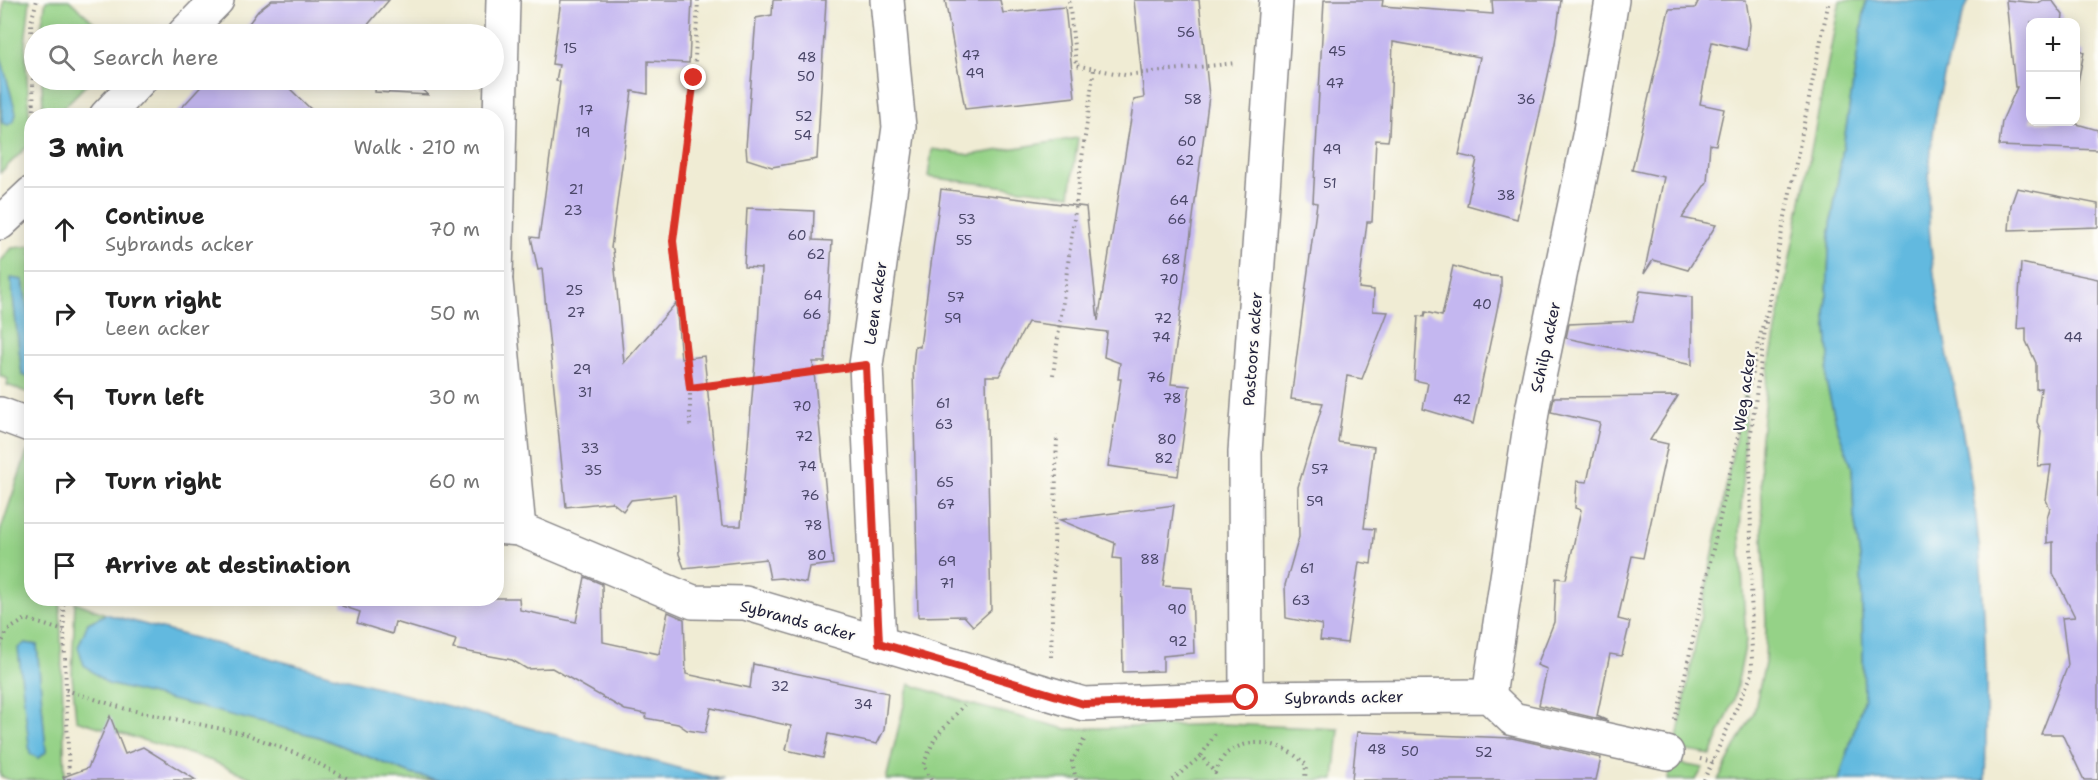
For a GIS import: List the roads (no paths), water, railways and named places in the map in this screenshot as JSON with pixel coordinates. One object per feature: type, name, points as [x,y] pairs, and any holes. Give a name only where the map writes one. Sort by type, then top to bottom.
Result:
[{"type":"street","points":[[194,24],[217,0]]},
{"type":"street","points":[[502,24],[503,0]]},
{"type":"street","name":"Leen acker","points":[[879,643],[866,365],[898,127],[888,0]]},
{"type":"street","name":"Pastoors acker","points":[[1231,698],[1245,452],[1276,0]]},
{"type":"street","name":"Schilp acker","points":[[1489,696],[1533,406],[1590,131],[1612,0]]},
{"type":"street","points":[[114,108],[131,90]]},
{"type":"street","points":[[500,108],[501,90]]},
{"type":"street","points":[[0,223],[24,200]]},
{"type":"street","points":[[0,414],[24,423]]},
{"type":"street","points":[[504,446],[508,528]]},
{"type":"street","name":"Sybrands acker","points":[[508,528],[693,602],[745,603],[1084,704],[1231,698],[1489,696]]},
{"type":"street","points":[[1489,696],[1513,719],[1667,753]]},
{"type":"water","points":[[1866,0],[1969,0],[1957,30],[1940,94],[1934,126],[1928,192],[1936,291],[1972,484],[1976,517],[1985,648],[1985,780],[1839,780],[1864,698],[1861,565],[1854,516],[1852,466],[1838,430],[1826,382],[1829,355],[1826,316],[1830,231]]},
{"type":"water","points":[[0,54],[16,113],[14,121],[8,125],[2,123]]},
{"type":"water","points":[[11,278],[23,280],[24,287],[24,376],[22,375]]},
{"type":"water","points":[[106,614],[723,780],[439,780],[411,774],[319,737],[108,684],[84,665],[78,647],[88,623]]},
{"type":"water","points":[[25,643],[37,645],[46,752],[38,758],[30,754],[18,648]]}]
